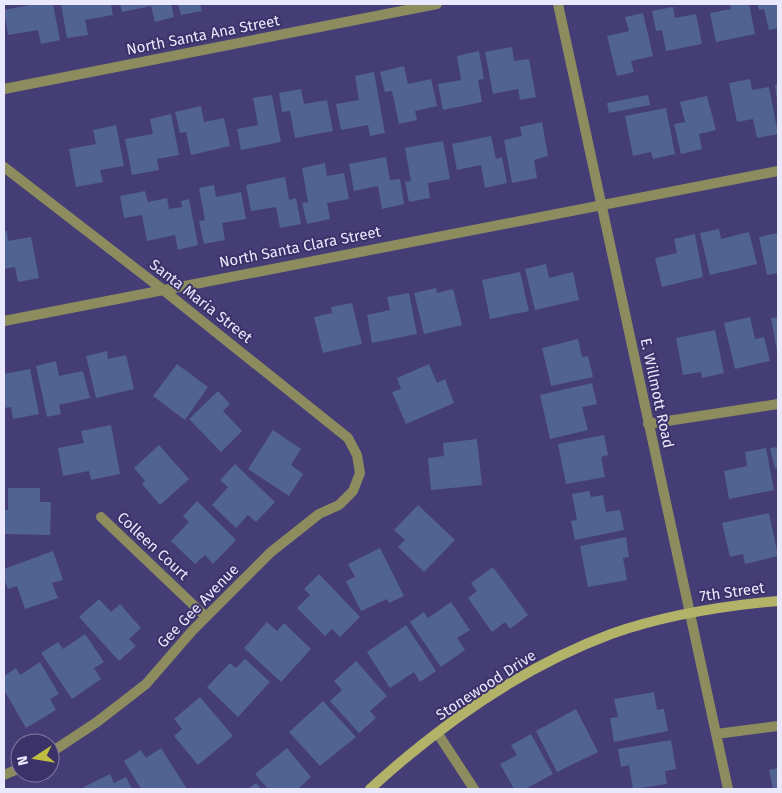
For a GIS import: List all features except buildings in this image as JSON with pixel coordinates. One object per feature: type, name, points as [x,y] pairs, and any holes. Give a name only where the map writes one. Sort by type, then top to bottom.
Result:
[{"type":"street","name":"North Santa Ana Street","points":[[4,89],[437,4]]},
{"type":"street","name":"E. Willmott Road","points":[[558,4],[728,789]]},
{"type":"street","name":"Santa Maria Street","points":[[4,167],[162,289],[348,438],[357,455],[360,474]]},
{"type":"street","name":"North Santa Clara Street","points":[[4,322],[162,289],[778,171]]},
{"type":"street","points":[[648,424],[778,404]]},
{"type":"street","name":"Gee Gee Avenue","points":[[60,746],[97,722],[146,684],[206,617],[286,538],[319,514],[339,505],[353,491],[360,474]]},
{"type":"street","name":"Colleen Court","points":[[100,517],[206,617]]},
{"type":"street","name":"7th Street","points":[[690,613],[717,607],[778,601]]},
{"type":"street","name":"Stonewood Drive","points":[[370,789],[438,734],[503,688],[556,659],[611,634],[690,613]]},
{"type":"street","points":[[716,734],[778,726]]},
{"type":"street","points":[[438,734],[474,789]]}]
